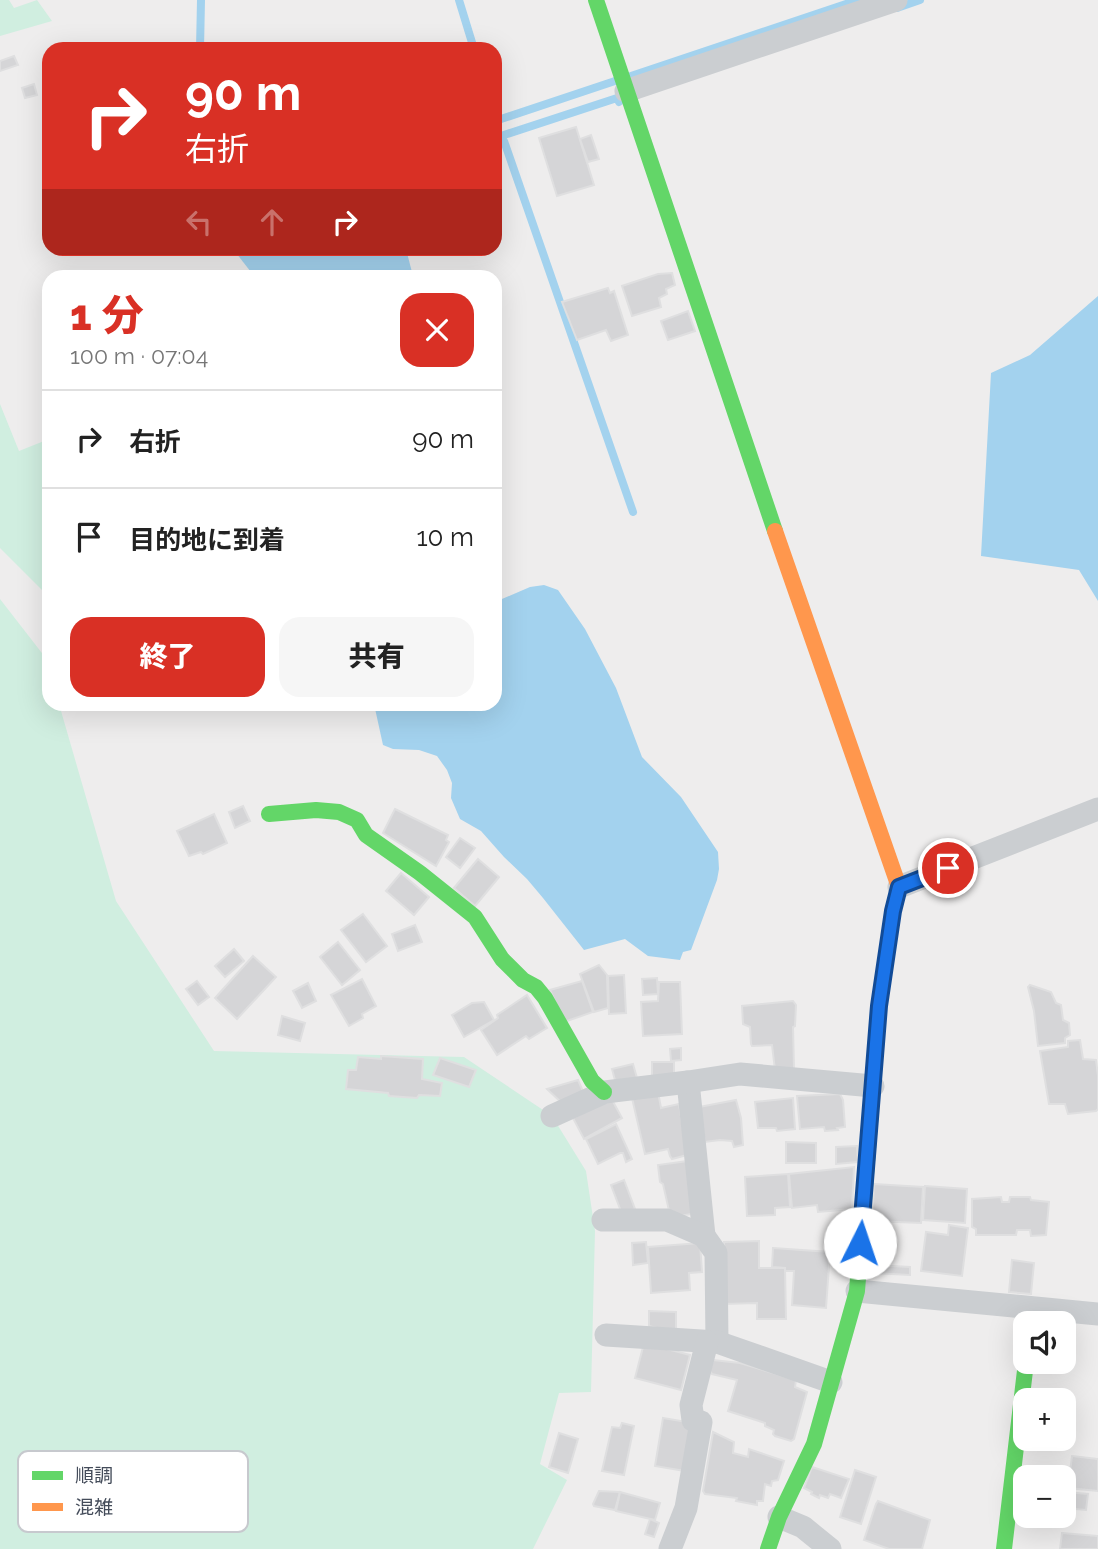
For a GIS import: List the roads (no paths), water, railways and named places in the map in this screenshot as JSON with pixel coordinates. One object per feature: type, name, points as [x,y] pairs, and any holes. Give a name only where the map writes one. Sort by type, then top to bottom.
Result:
[{"type":"street","points":[[596,0],[755,472],[899,887],[879,1006],[857,1291],[814,1444],[779,1517],[768,1549]]},
{"type":"street","points":[[626,91],[896,0]]},
{"type":"street","points":[[269,814],[316,810],[339,812],[348,805],[366,835],[420,873],[475,918],[502,959],[523,980],[536,987],[545,998],[592,1081],[604,1092]]},
{"type":"street","points":[[899,887],[1098,809]]},
{"type":"street","points":[[552,1116],[604,1092],[740,1074],[873,1086]]},
{"type":"street","points":[[670,1549],[686,1508],[699,1435],[701,1422],[692,1420],[691,1405],[712,1342],[716,1253],[704,1236],[688,1083]]},
{"type":"street","points":[[603,1220],[667,1220],[704,1236]]},
{"type":"street","points":[[857,1291],[1013,1313]]},
{"type":"street","points":[[1076,1314],[1098,1314]]},
{"type":"street","points":[[606,1335],[712,1342],[831,1382]]},
{"type":"street","points":[[1003,1549],[1025,1374]]},
{"type":"street","points":[[779,1517],[803,1527],[831,1549]]},
{"type":"water","points":[[238,256],[408,256],[411,270],[249,270]]},
{"type":"water","points":[[1098,296],[1098,601],[1079,570],[981,556],[991,373],[1030,355]]},
{"type":"water","points":[[544,585],[558,590],[585,629],[616,688],[642,757],[681,797],[718,852],[717,880],[691,950],[683,952],[680,960],[648,956],[625,939],[584,950],[527,879],[481,831],[460,819],[451,798],[452,783],[437,756],[419,750],[393,749],[383,745],[376,711],[502,711],[502,599],[530,587]]},
{"type":"waterway","points":[[200,42],[201,0]]},
{"type":"waterway","points":[[459,0],[472,42]]},
{"type":"waterway","points":[[628,77],[858,0]]},
{"type":"waterway","points":[[897,8],[920,0]]},
{"type":"waterway","points":[[502,119],[615,81]]},
{"type":"waterway","points":[[502,136],[617,98],[619,102]]},
{"type":"waterway","points":[[504,141],[633,512]]}]
